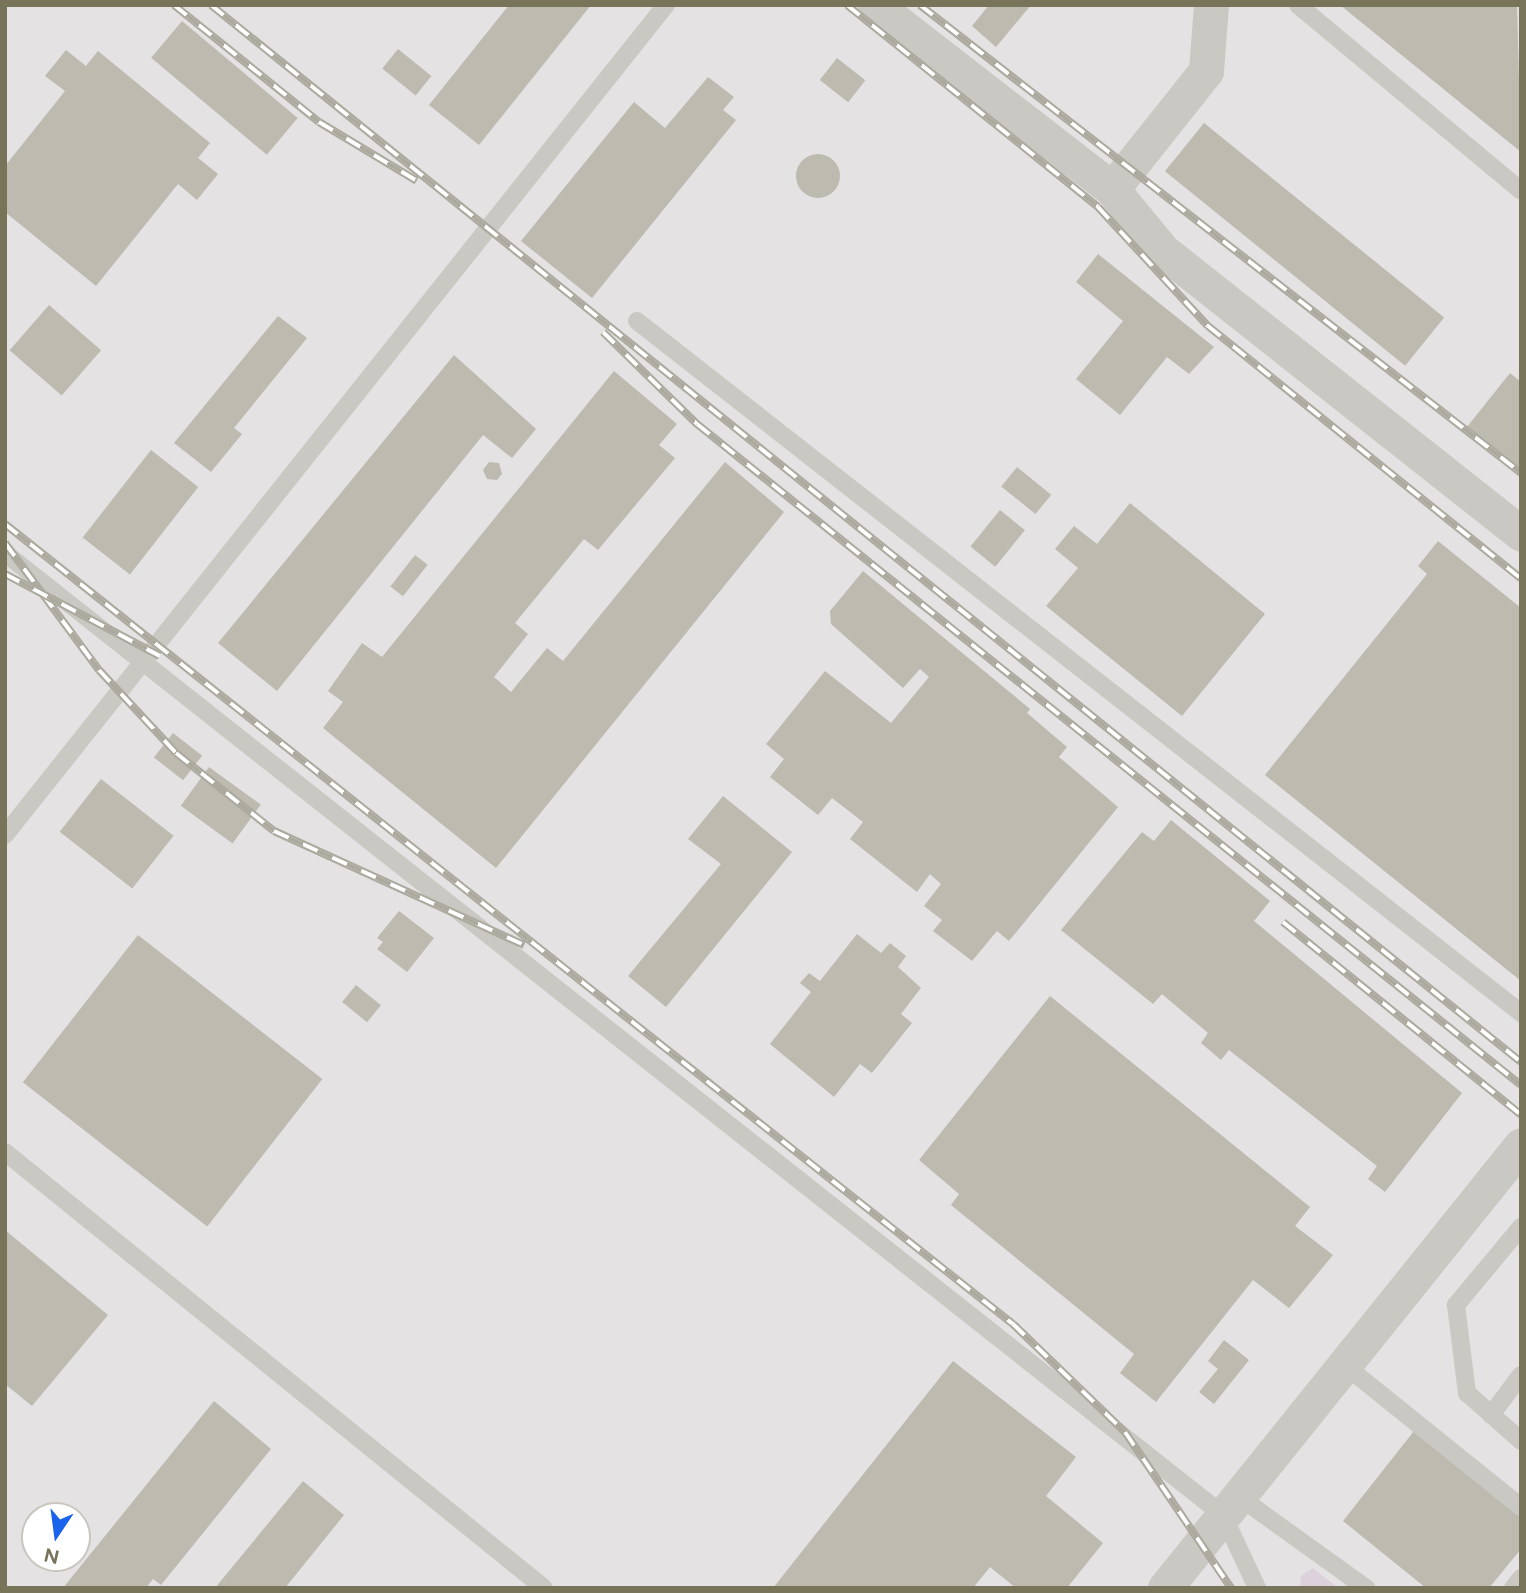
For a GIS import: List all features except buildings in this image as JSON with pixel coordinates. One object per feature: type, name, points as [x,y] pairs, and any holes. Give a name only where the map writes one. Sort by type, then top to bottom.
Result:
[{"type":"street","points":[[875,5],[1112,189],[1163,251],[1521,534]]},
{"type":"street","points":[[1112,189],[1206,71],[1211,5]]},
{"type":"street","points":[[1165,1588],[1342,1363],[1521,1145]]},
{"type":"lane","points":[[5,835],[666,5]]},
{"type":"lane","points":[[1298,5],[1521,191]]},
{"type":"lane","points":[[637,321],[1521,1013]]},
{"type":"lane","points":[[5,553],[141,665],[1230,1506],[1366,1588]]},
{"type":"lane","points":[[5,1152],[535,1585]]},
{"type":"lane","points":[[1521,1227],[1456,1305],[1467,1393],[1521,1441]]},
{"type":"lane","points":[[1342,1363],[1521,1507]]},
{"type":"lane","points":[[1491,1415],[1521,1375]]},
{"type":"lane","points":[[1230,1506],[1257,1588]]},
{"type":"lane","points":[[1513,1588],[1521,1578]]},
{"type":"shaded area","points":[[5,5],[1521,5],[1521,1588],[5,1588]]},
{"type":"shaded area","points":[[1313,1568],[1338,1588],[1300,1588],[1301,1576]]},
{"type":"railway","points":[[174,5],[319,122],[417,181]]},
{"type":"railway","points":[[211,5],[1521,1062]]},
{"type":"railway","points":[[847,5],[1098,207],[1208,326],[1521,579]]},
{"type":"railway","points":[[920,5],[1521,473]]},
{"type":"railway","points":[[603,332],[697,424],[1521,1085]]},
{"type":"railway","points":[[5,524],[1013,1324],[1125,1432],[1231,1588]]},
{"type":"railway","points":[[5,543],[99,670],[176,753],[274,831],[524,945]]},
{"type":"railway","points":[[5,574],[160,656]]},
{"type":"railway","points":[[1283,922],[1521,1115]]}]
